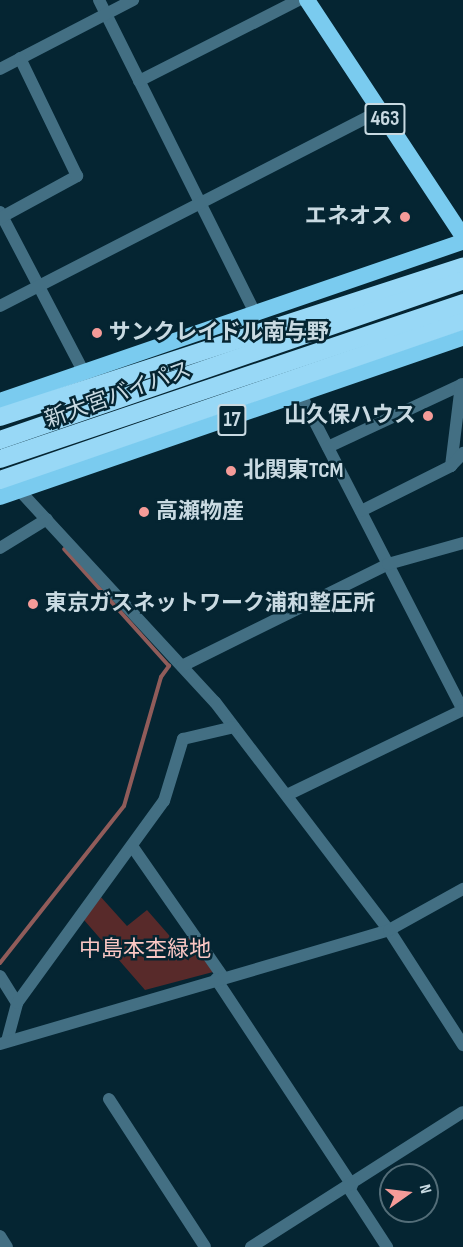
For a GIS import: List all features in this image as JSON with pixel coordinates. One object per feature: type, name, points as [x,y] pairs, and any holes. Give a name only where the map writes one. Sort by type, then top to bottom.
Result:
[{"type":"highway","name":"463","points":[[307,0],[463,237]]},
{"type":"highway","points":[[0,401],[463,242]]},
{"type":"highway","points":[[0,417],[463,267]]},
{"type":"highway","points":[[0,439],[458,294]]},
{"type":"highway","points":[[0,460],[458,294]]},
{"type":"highway","points":[[0,480],[463,321]]},
{"type":"highway","name":"17","points":[[0,497],[302,397],[463,338]]},
{"type":"street","points":[[99,0],[255,313]]},
{"type":"street","points":[[0,69],[133,0]]},
{"type":"street","points":[[139,81],[299,0]]},
{"type":"street","points":[[20,58],[77,176],[1,216],[83,371]]},
{"type":"street","points":[[0,306],[380,111]]},
{"type":"street","points":[[327,447],[462,385]]},
{"type":"street","points":[[451,466],[462,385]]},
{"type":"street","points":[[287,795],[462,708],[302,397]]},
{"type":"street","points":[[361,511],[451,466],[463,453]]},
{"type":"street","points":[[21,491],[182,666],[234,727],[389,930],[463,1045]]},
{"type":"street","points":[[0,548],[47,519]]},
{"type":"street","points":[[182,666],[388,564],[463,543]]},
{"type":"street","points":[[4,1042],[17,1003],[164,801],[183,739],[234,727]]},
{"type":"street","points":[[132,846],[219,978],[387,1247]]},
{"type":"street","points":[[4,1042],[389,930],[463,890]]},
{"type":"street","points":[[0,976],[17,1003]]},
{"type":"street","points":[[109,1099],[205,1247]]},
{"type":"street","points":[[251,1247],[463,1112]]},
{"type":"street","points":[[0,1236],[7,1247]]},
{"type":"green space","name":"中島本杢緑地","points":[[100,896],[127,926],[147,910],[175,942],[191,936],[213,972],[145,990],[84,920]]},
{"type":"waterway","points":[[0,963],[124,806],[161,677],[169,666],[64,549]]},
{"type":"place","name":"エネオス","points":[[405,217]]},
{"type":"place","name":"サンクレイドル南与野","points":[[97,333]]},
{"type":"place","name":"山久保ハウス","points":[[428,416]]},
{"type":"place","name":"北関東TCM","points":[[231,471]]},
{"type":"place","name":"高瀬物産","points":[[144,512]]},
{"type":"place","name":"東京ガスネットワーク浦和整圧所","points":[[33,604]]}]
